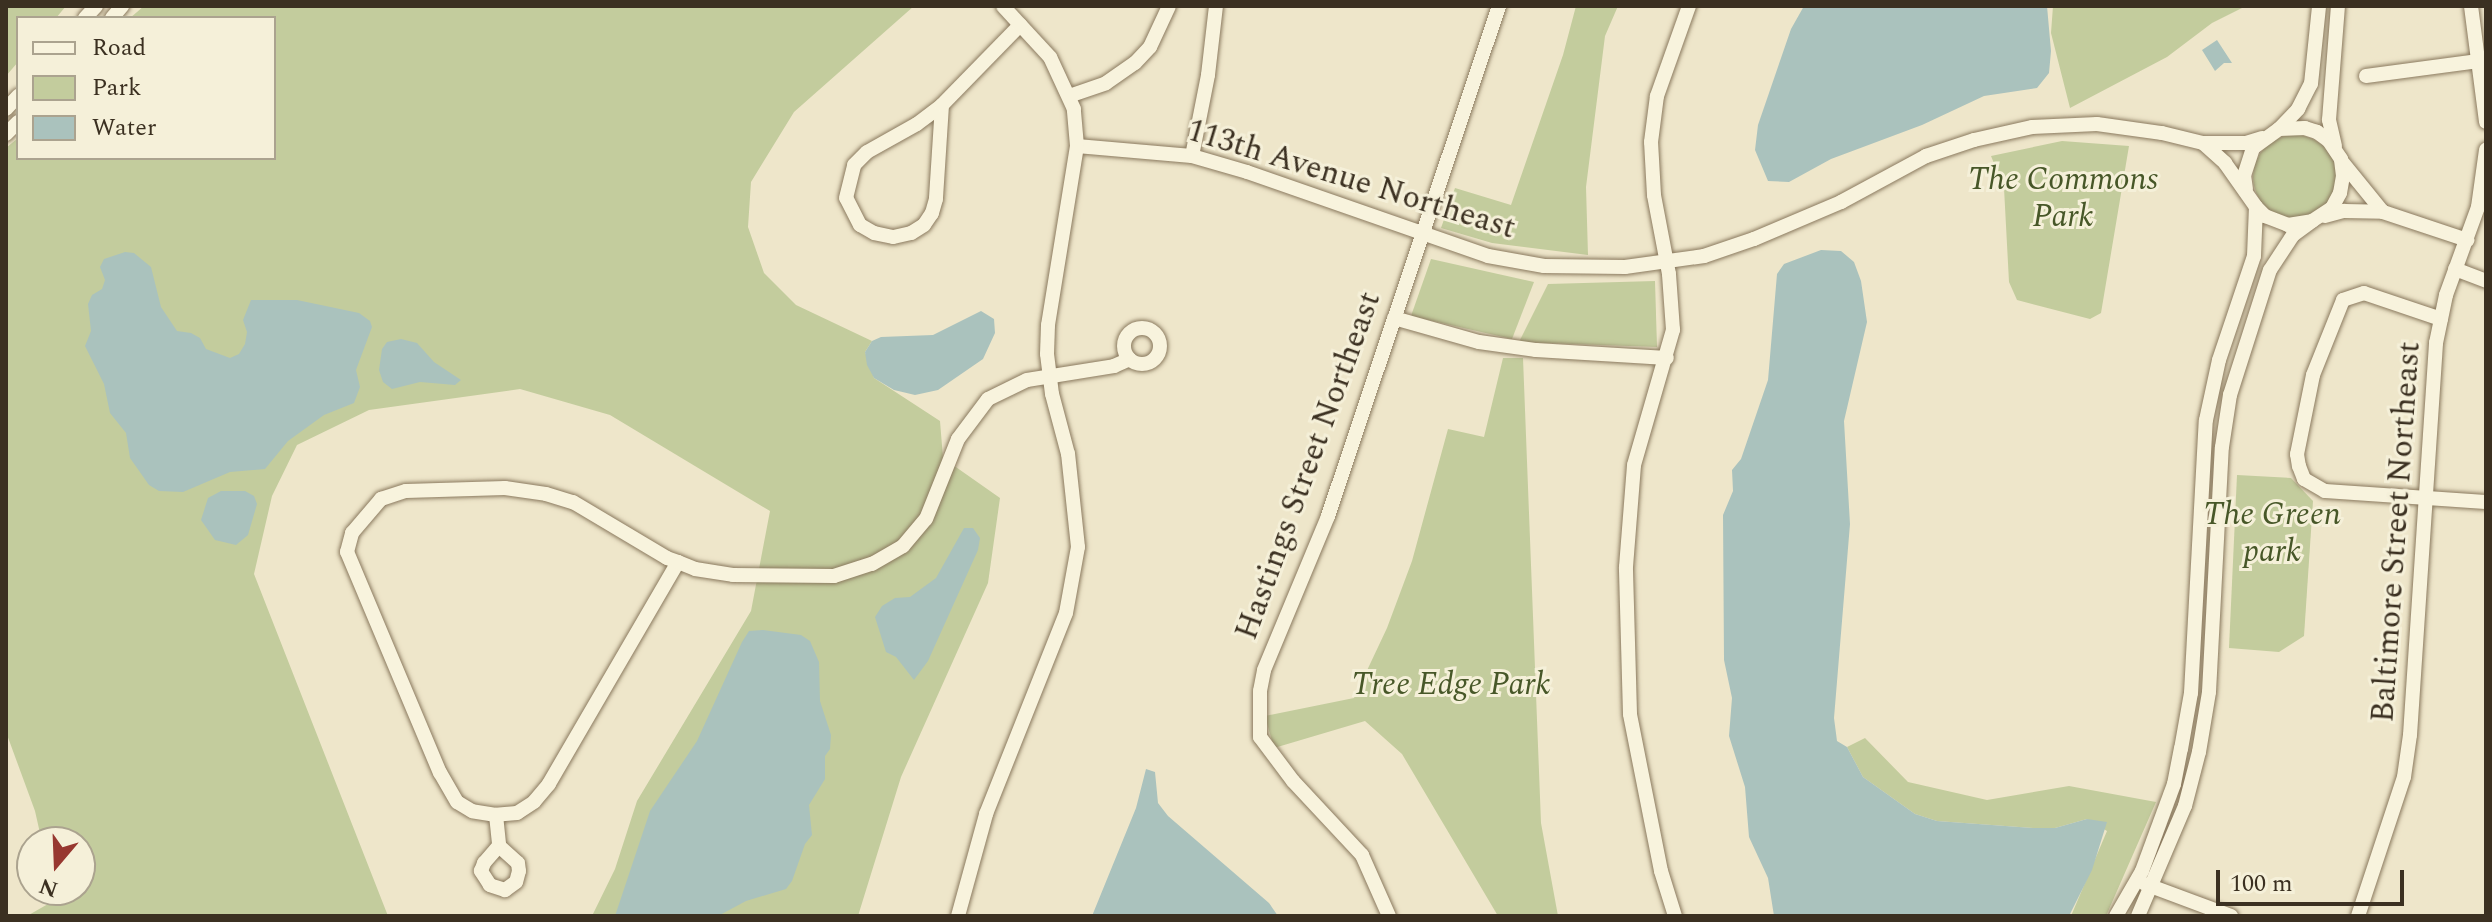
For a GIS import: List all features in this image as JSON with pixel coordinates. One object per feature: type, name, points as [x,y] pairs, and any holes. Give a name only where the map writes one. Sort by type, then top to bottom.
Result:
[{"type":"street","points":[[958,916],[986,814],[1066,613],[1078,547],[1068,454],[1049,376],[1048,325],[1077,146],[1069,96],[1050,57],[1003,6]]},
{"type":"street","points":[[1069,96],[1106,83],[1135,63],[1150,47],[1169,6]]},
{"type":"street","points":[[1192,156],[1208,75],[1216,6]]},
{"type":"street","name":"Hastings Street Northeast","points":[[1389,916],[1362,855],[1270,754],[1260,737],[1258,712],[1264,670],[1328,516],[1499,6]]},
{"type":"street","points":[[1675,916],[1661,871],[1630,714],[1626,567],[1634,465],[1673,330],[1667,263],[1654,195],[1651,142],[1657,96],[1689,6]]},
{"type":"street","points":[[2246,189],[2247,161],[2262,138],[2279,129],[2298,109],[2311,84],[2319,6]]},
{"type":"street","points":[[2138,916],[2190,790],[2207,705],[2222,447],[2230,395],[2270,270],[2293,235],[2332,208],[2340,193],[2343,176],[2329,120],[2338,6]]},
{"type":"street","points":[[2471,6],[2482,61],[2486,122]]},
{"type":"street","points":[[942,105],[936,199],[924,225],[911,233],[893,237],[874,233],[860,225],[846,198],[854,165],[867,152],[917,124],[942,105],[1020,25]]},
{"type":"street","points":[[2366,76],[2482,61]]},
{"type":"street","name":"113th Avenue Northeast","points":[[1077,146],[1192,156],[1307,192],[1422,236],[1488,256],[1544,266],[1625,267],[1704,256],[1754,239],[1841,202],[1926,156],[1974,140],[2032,127],[2097,124],[2162,133],[2203,143],[2246,143],[2262,138]]},
{"type":"street","points":[[2279,129],[2305,128],[2317,132],[2383,212]]},
{"type":"street","points":[[2203,143],[2246,189],[2265,216],[2288,225],[2344,211],[2383,212],[2467,240]]},
{"type":"street","name":"Baltimore Street Northeast","points":[[2358,916],[2404,777],[2409,750],[2441,319],[2478,207],[2486,150]]},
{"type":"street","points":[[2116,916],[2135,878],[2142,871],[2166,808],[2181,749],[2191,693],[2206,420],[2219,360],[2254,256],[2256,207]]},
{"type":"street","points":[[2455,269],[2486,281]]},
{"type":"street","points":[[2441,319],[2364,293],[2343,300],[2313,375],[2297,454],[2304,479],[2325,491],[2486,502]]},
{"type":"street","points":[[1394,318],[1479,342],[1536,350],[1667,358]]},
{"type":"street","points":[[678,562],[549,784],[534,802],[517,813],[496,815],[472,811],[457,802],[440,773],[347,552],[352,533],[381,499],[406,491],[505,488],[573,502],[678,562],[733,575],[834,576],[872,564],[903,546],[926,519],[958,439],[988,399],[1027,380],[1114,366],[1130,359]]},
{"type":"street","points":[[496,815],[499,846]]},
{"type":"street","points":[[2135,878],[2152,888],[2231,916]]},
{"type":"green space","points":[[6,6],[66,6],[58,16],[16,16],[16,64],[6,76]]},
{"type":"green space","points":[[144,6],[914,6],[794,112],[751,182],[748,227],[764,273],[796,305],[872,341],[865,352],[874,378],[940,421],[943,458],[1000,498],[988,583],[901,777],[858,916],[592,916],[615,869],[637,801],[751,611],[770,511],[610,415],[520,389],[369,410],[297,445],[272,496],[254,574],[388,916],[27,916],[44,906],[96,906],[96,826],[38,826],[6,732],[6,148],[16,140],[16,160],[276,160],[276,16],[132,16]]},
{"type":"green space","points":[[1576,6],[1618,6],[1605,36],[1586,187],[1588,255],[1492,243],[1441,228],[1455,188],[1511,205],[1563,55]]},
{"type":"green space","points":[[2053,6],[2246,6],[2212,23],[2167,57],[2070,108],[2051,33]]},
{"type":"green space","points":[[2295,135],[2311,138],[2325,147],[2334,161],[2337,177],[2334,193],[2325,207],[2311,216],[2295,219],[2279,216],[2265,207],[2256,193],[2253,177],[2256,161],[2265,147],[2279,138]]},
{"type":"green space","name":"The Commons Park","points":[[2062,141],[2129,146],[2101,313],[2090,319],[2017,300],[2009,282],[2004,188],[1991,156]]},
{"type":"green space","points":[[1431,259],[1534,282],[1512,339],[1411,316]]},
{"type":"green space","points":[[1655,281],[1657,347],[1519,342],[1548,284]]},
{"type":"green space","name":"Tree Edge Park","points":[[1503,358],[1523,358],[1541,823],[1558,916],[1498,916],[1402,754],[1365,721],[1274,748],[1265,716],[1354,698],[1387,628],[1412,561],[1448,429],[1484,437]]},
{"type":"green space","name":"The Green park","points":[[2237,475],[2291,478],[2313,501],[2304,636],[2279,652],[2229,648]]},
{"type":"green space","points":[[1865,738],[1908,782],[1987,800],[2069,786],[2156,802],[2106,916],[2071,916],[2107,831],[2087,819],[2055,828],[2033,828],[1937,821],[1915,814],[1863,777],[1847,747]]},
{"type":"water","points":[[1804,6],[2047,6],[2051,51],[2049,73],[2037,88],[1984,96],[1922,125],[1831,159],[1789,182],[1768,181],[1755,150],[1758,125],[1791,29]]},
{"type":"water","points":[[2217,40],[2232,63],[2224,63],[2215,71],[2202,50]]},
{"type":"water","points":[[1821,250],[1841,251],[1854,262],[1861,281],[1867,322],[1844,421],[1850,524],[1834,718],[1837,741],[1847,747],[1863,777],[1915,814],[1937,821],[2033,828],[2055,828],[2087,819],[2107,822],[2092,870],[2069,916],[1774,916],[1768,878],[1749,837],[1745,787],[1729,736],[1732,698],[1724,660],[1723,515],[1733,491],[1732,470],[1741,459],[1768,380],[1777,274],[1784,264]]},
{"type":"water","points":[[125,252],[134,253],[151,267],[161,307],[177,331],[191,333],[200,338],[206,349],[230,358],[239,354],[245,344],[247,332],[243,320],[251,300],[297,300],[359,313],[370,321],[372,327],[356,370],[360,387],[354,403],[324,415],[288,441],[265,469],[230,472],[183,492],[159,491],[149,485],[130,458],[126,433],[110,413],[104,384],[85,346],[91,331],[88,304],[92,295],[102,289],[105,280],[100,267],[104,259]]},
{"type":"water","points":[[981,311],[994,319],[995,333],[983,359],[938,390],[915,395],[894,390],[874,378],[865,352],[872,341],[881,337],[933,335]]},
{"type":"water","points":[[401,339],[417,343],[434,362],[461,380],[455,385],[420,382],[392,389],[383,382],[379,370],[382,349],[387,342]]},
{"type":"water","points":[[221,491],[245,491],[254,496],[257,504],[248,535],[236,545],[215,540],[201,520],[208,498]]},
{"type":"water","points":[[964,528],[973,528],[980,538],[978,550],[928,661],[914,680],[896,657],[886,652],[875,617],[882,606],[895,598],[910,597],[936,578]]},
{"type":"water","points":[[749,631],[801,635],[810,641],[819,662],[820,701],[831,735],[830,749],[825,756],[825,779],[809,805],[812,835],[805,844],[792,881],[786,889],[746,901],[718,916],[615,916],[650,811],[697,741],[742,642]]},
{"type":"water","points":[[1146,769],[1155,772],[1158,803],[1168,816],[1269,903],[1278,916],[1092,916],[1136,808]]}]
